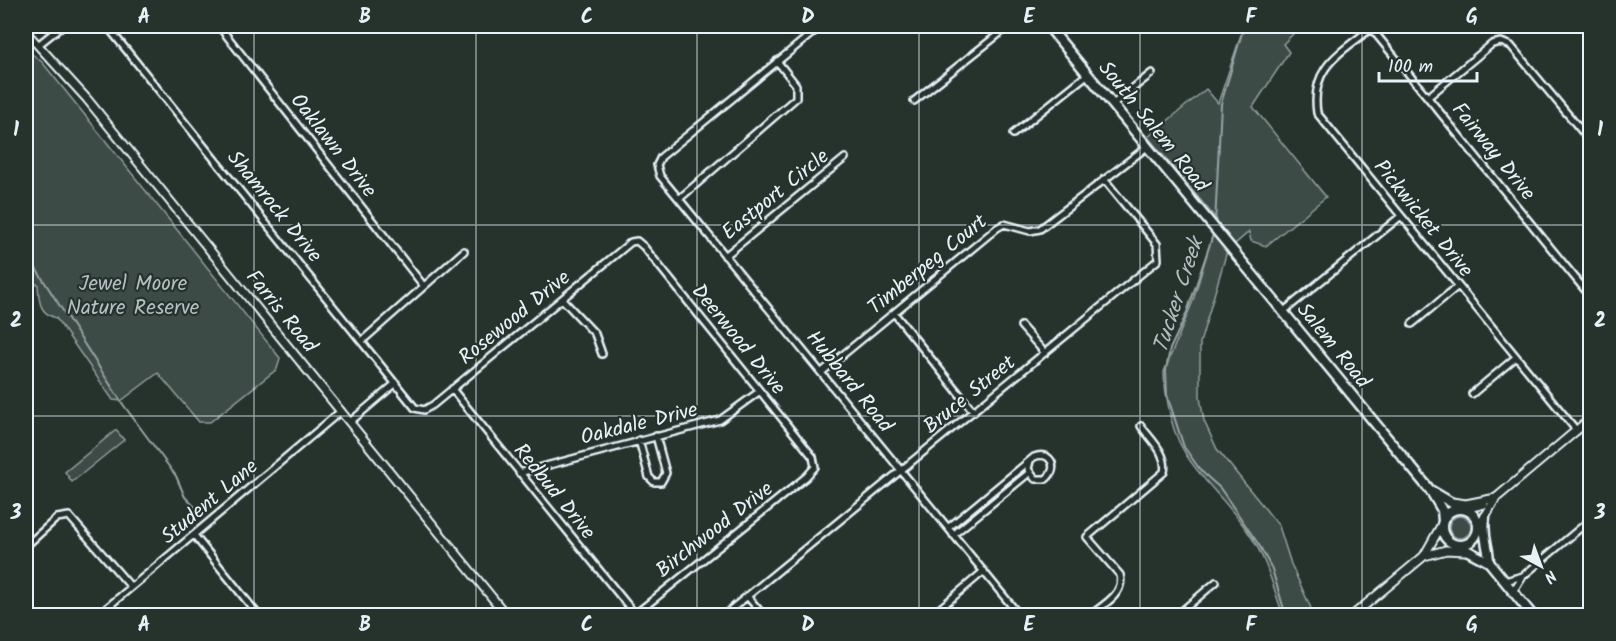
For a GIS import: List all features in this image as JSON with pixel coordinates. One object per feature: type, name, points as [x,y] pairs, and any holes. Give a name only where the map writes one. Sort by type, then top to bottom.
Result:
[{"type":"main road","name":"South Salem Road","points":[[1048,26],[1210,221]]},
{"type":"main road","name":"Salem Road","points":[[1210,221],[1431,493],[1442,510],[1441,525]]},
{"type":"main road","name":"Salem Road","points":[[1431,493],[1463,509]]},
{"type":"main road","points":[[1489,559],[1466,551],[1446,538],[1441,525],[1451,512],[1463,509],[1476,518],[1480,543],[1489,559],[1533,615]]},
{"type":"main road","points":[[1485,518],[1483,534],[1491,554],[1489,559]]},
{"type":"main road","points":[[1456,544],[1469,542],[1478,531]]},
{"type":"street","points":[[38,45],[62,26]]},
{"type":"street","name":"Shamrock Drive","points":[[107,26],[416,408]]},
{"type":"street","name":"Oaklawn Drive","points":[[219,26],[423,285]]},
{"type":"street","points":[[679,198],[796,98],[796,85],[777,61],[821,26]]},
{"type":"street","points":[[914,101],[1009,26]]},
{"type":"street","name":"Fairway Drive","points":[[1372,27],[1590,296]]},
{"type":"street","name":"Pickwicket Drive","points":[[1372,27],[1324,68],[1317,82],[1317,113],[1577,431]]},
{"type":"street","name":"Farris Road","points":[[26,32],[87,99],[507,615]]},
{"type":"street","points":[[1428,97],[1492,44],[1501,42],[1511,46],[1590,141]]},
{"type":"street","name":"Hubbard Road","points":[[777,61],[661,157],[657,165],[660,176],[1020,615]]},
{"type":"street","points":[[1113,104],[1152,73]]},
{"type":"street","points":[[1013,134],[1088,74]]},
{"type":"street","name":"Timberpeg Court","points":[[822,372],[997,228],[1004,224],[1030,231],[1040,229],[1147,147]]},
{"type":"street","name":"Eastport Circle","points":[[725,256],[845,158]]},
{"type":"street","name":"Bruce Street","points":[[723,615],[1158,260],[1157,244],[1104,179]]},
{"type":"street","points":[[1284,312],[1401,216]]},
{"type":"street","name":"Deerwood Drive","points":[[631,242],[637,241],[644,247],[813,457],[815,467]]},
{"type":"street","name":"Rosewood Drive","points":[[416,408],[424,410],[452,389],[631,242]]},
{"type":"street","points":[[363,340],[464,251]]},
{"type":"street","points":[[1412,324],[1458,286]]},
{"type":"street","points":[[562,298],[595,334],[602,354]]},
{"type":"street","points":[[894,313],[974,412]]},
{"type":"street","points":[[1021,326],[1045,353]]},
{"type":"street","points":[[1472,394],[1515,358]]},
{"type":"street","points":[[350,422],[396,382]]},
{"type":"street","name":"Redbud Drive","points":[[452,389],[634,614]]},
{"type":"street","name":"Oakdale Drive","points":[[519,473],[720,420],[760,392]]},
{"type":"street","name":"Student Lane","points":[[97,615],[341,411]]},
{"type":"street","points":[[1463,509],[1477,508],[1493,499],[1590,419]]},
{"type":"street","points":[[1089,615],[1119,591],[1121,582],[1120,575],[1088,537],[1164,472],[1166,463],[1163,456],[1141,426]]},
{"type":"street","points":[[639,440],[650,479],[660,482],[666,473],[656,436]]},
{"type":"street","points":[[948,528],[1030,461],[1038,456],[1046,456],[1052,462],[1054,470],[1050,477],[1042,481],[1035,479],[1029,473]]},
{"type":"street","points":[[953,535],[1029,473],[1030,461]]},
{"type":"street","name":"Birchwood Drive","points":[[634,614],[806,477],[815,467]]},
{"type":"street","points":[[1449,501],[1466,504],[1493,499]]},
{"type":"street","points":[[1478,531],[1493,499]]},
{"type":"street","points":[[26,546],[57,518],[69,516],[131,587]]},
{"type":"street","points":[[1513,592],[1523,576],[1590,520]]},
{"type":"street","points":[[1426,556],[1441,525]]},
{"type":"street","points":[[194,535],[259,615]]},
{"type":"street","points":[[1352,615],[1426,556],[1442,546],[1456,544]]},
{"type":"street","points":[[1426,556],[1446,550],[1466,551]]},
{"type":"street","points":[[931,615],[984,571]]},
{"type":"street","points":[[1504,581],[1523,576]]},
{"type":"street","points":[[1176,615],[1216,582]]},
{"type":"street","points":[[747,596],[764,615]]},
{"type":"street","points":[[246,615],[254,609]]},
{"type":"green space","points":[[1244,26],[1301,26],[1283,44],[1289,52],[1253,107],[1326,197],[1266,246],[1251,241],[1249,232],[1227,251],[1200,343],[1200,397],[1204,421],[1217,449],[1279,526],[1291,564],[1314,615],[1283,615],[1256,544],[1238,518],[1200,474],[1180,443],[1173,425],[1165,384],[1164,372],[1193,301],[1217,220],[1148,137],[1206,89],[1218,103]]},
{"type":"green space","name":"Jewel Moore Nature Reserve","points":[[26,49],[42,62],[280,358],[277,369],[210,422],[199,422],[158,373],[121,401],[113,400],[56,318],[43,309],[39,300],[38,284],[26,283]]},
{"type":"green space","points":[[116,430],[124,440],[72,482],[65,472]]},
{"type":"green space","points":[[1456,516],[1464,516],[1471,523],[1471,531],[1464,538],[1456,538],[1449,531],[1449,523]]},
{"type":"waterway","name":"Tucker Creek","points":[[1215,224],[1221,104],[1244,26]]},
{"type":"waterway","name":"Tucker Creek","points":[[1214,232],[1186,315],[1170,349],[1166,370],[1167,395],[1184,447],[1201,471],[1220,488],[1259,545],[1272,569],[1286,616]]},
{"type":"waterway","points":[[26,253],[122,403],[176,476],[185,497],[196,508],[199,516]]}]
